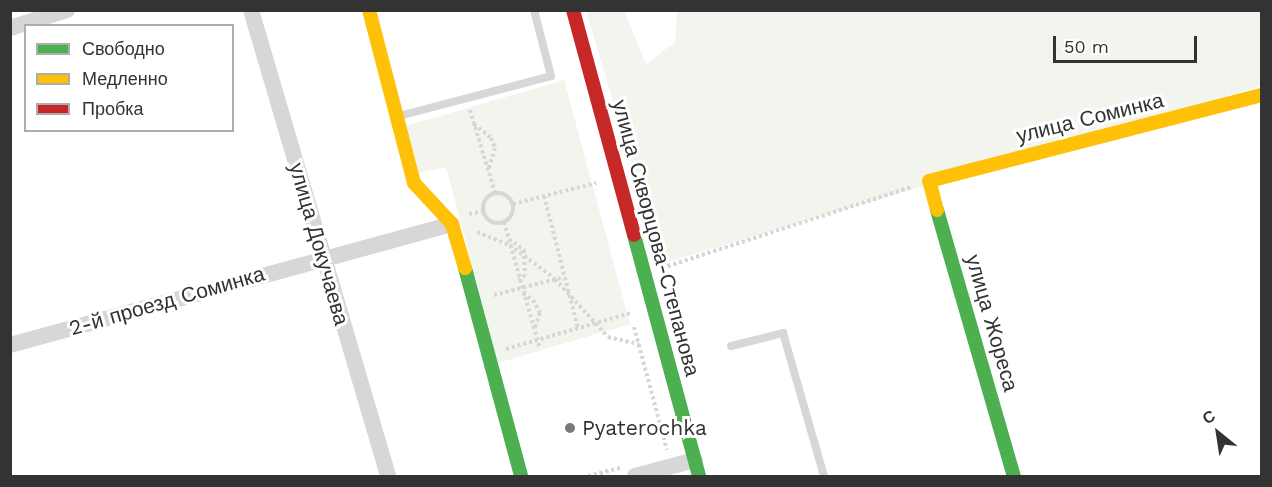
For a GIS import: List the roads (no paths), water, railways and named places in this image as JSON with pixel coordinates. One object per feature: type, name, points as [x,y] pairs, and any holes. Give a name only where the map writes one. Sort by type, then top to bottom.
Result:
[{"type":"street","points":[[10,28],[67,10]]},
{"type":"street","name":"улица Докучаева","points":[[251,10],[388,477]]},
{"type":"street","points":[[369,10],[414,183],[452,224],[521,477]]},
{"type":"street","name":"улица Скворцова-Степанова","points":[[573,10],[699,477]]},
{"type":"street","name":"улица Соминка","points":[[929,181],[1262,95]]},
{"type":"street","name":"улица Жореса","points":[[929,181],[1014,477]]},
{"type":"street","name":"2-й проезд Соминка","points":[[10,345],[452,224]]},
{"type":"street","points":[[635,477],[694,460]]},
{"type":"lane","points":[[396,117],[551,76],[534,10]]},
{"type":"lane","points":[[730,346],[783,333],[824,477]]},
{"type":"place","name":"Pyaterochka","points":[[570,428]]}]
